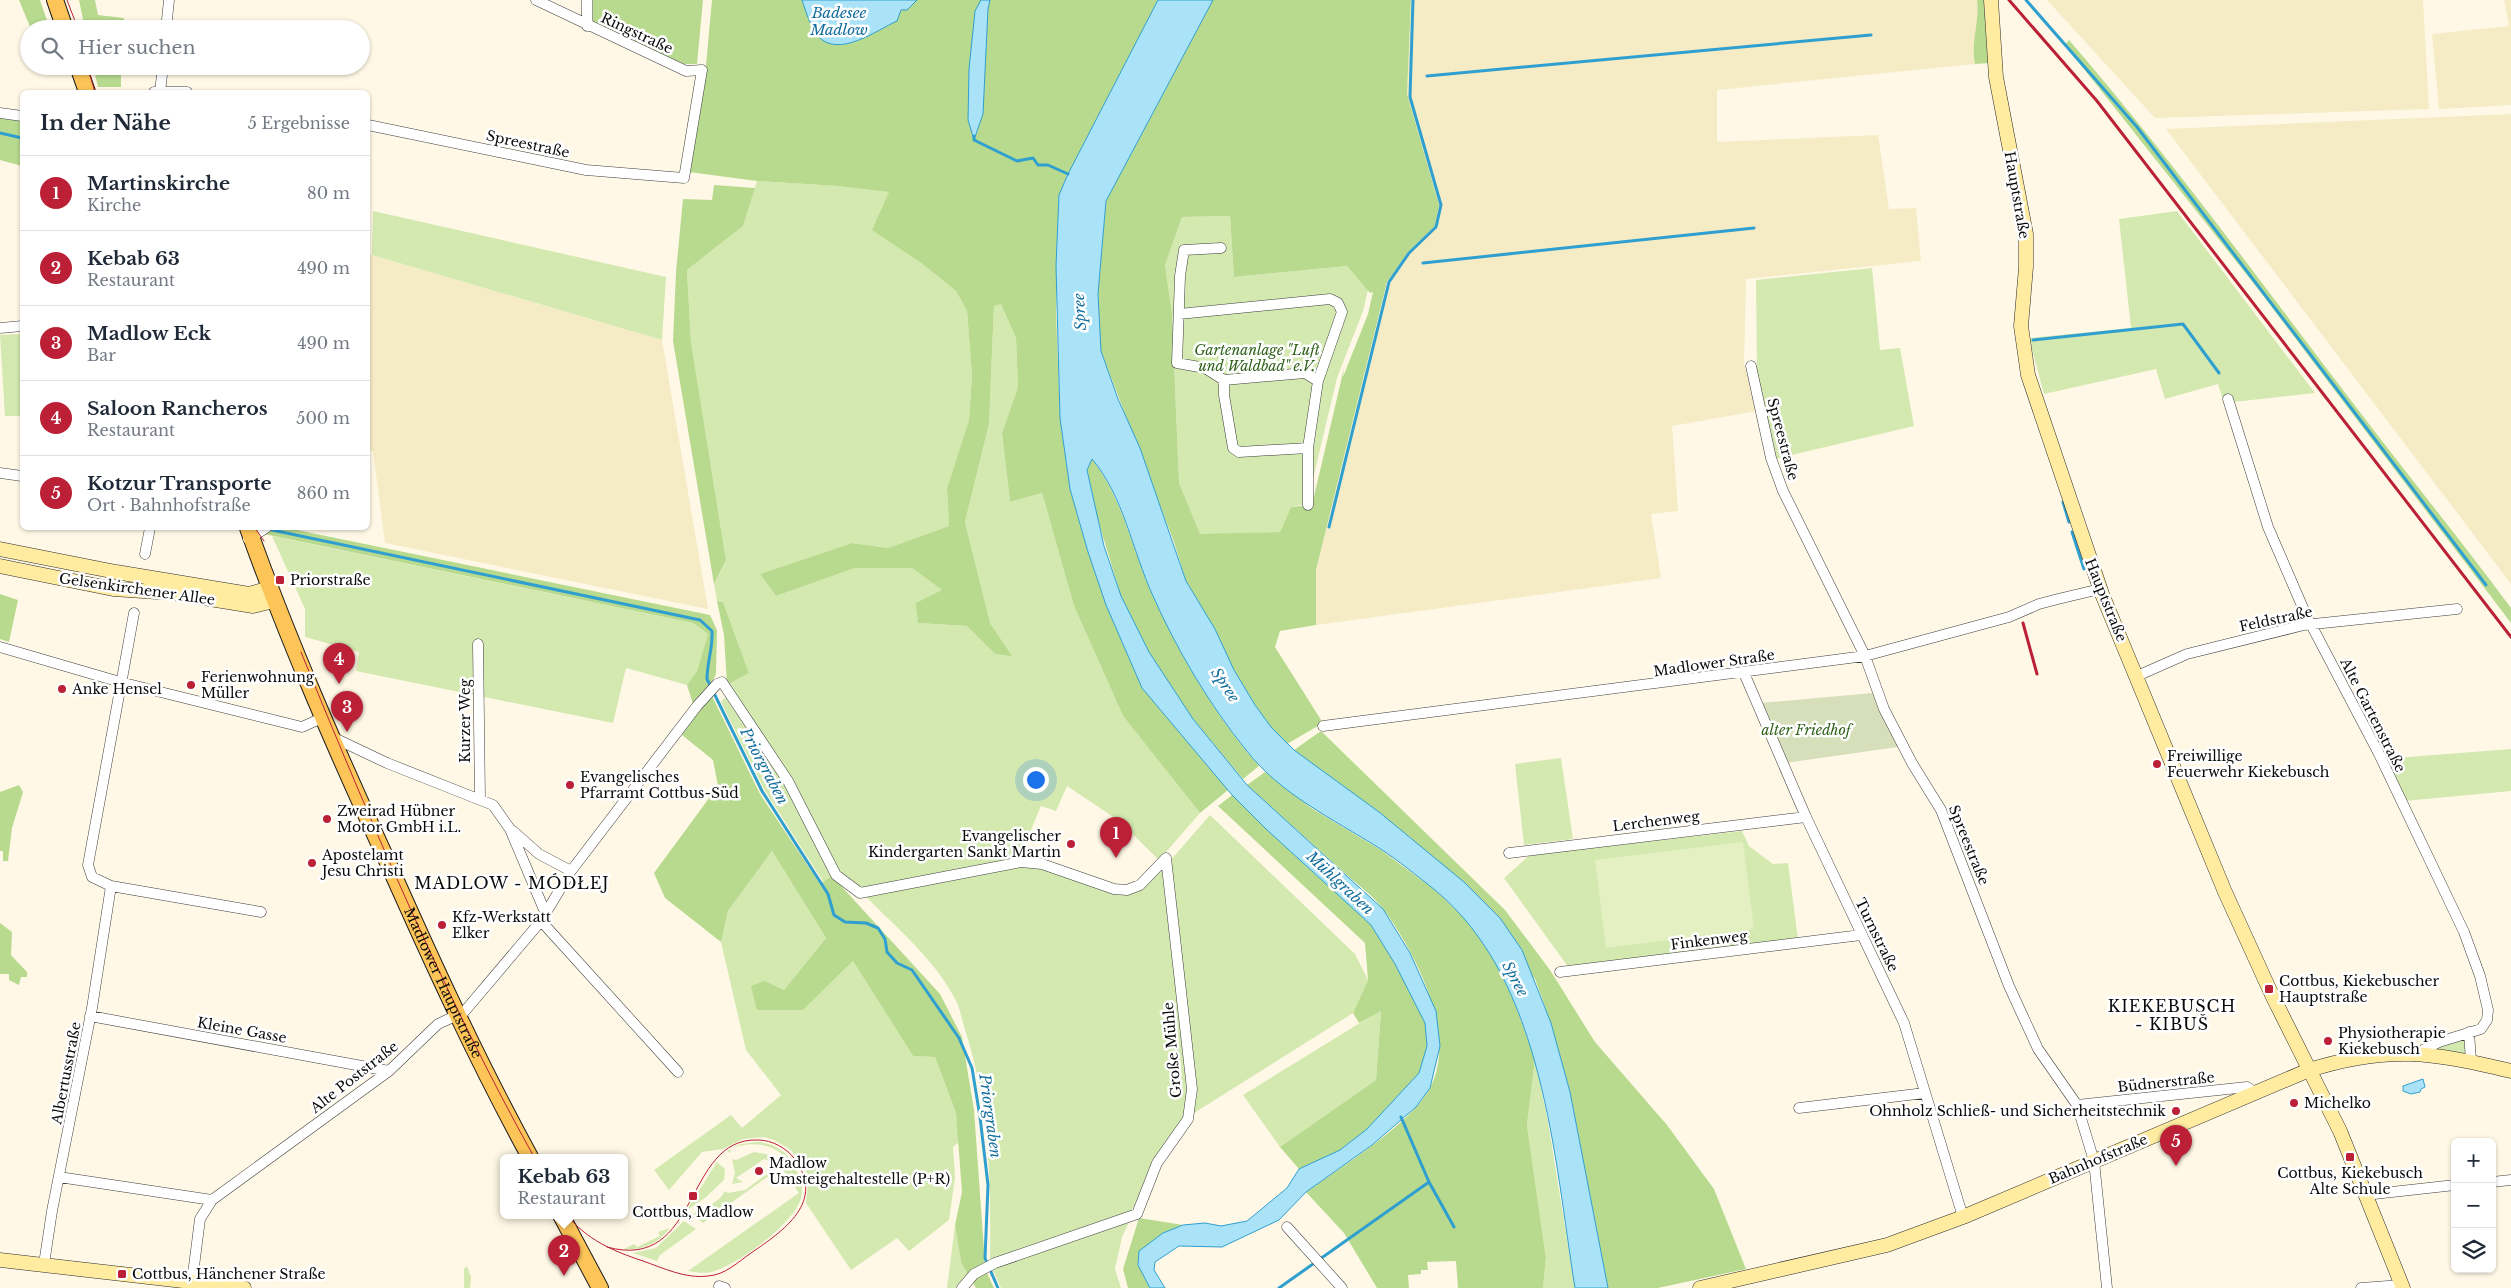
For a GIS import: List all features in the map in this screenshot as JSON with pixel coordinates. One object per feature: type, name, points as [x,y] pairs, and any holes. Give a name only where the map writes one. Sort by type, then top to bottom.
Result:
[{"type":"main road","points":[[55,0],[62,20]]},
{"type":"main road","points":[[81,75],[86,90]]},
{"type":"main road","name":"Madlower Hauptstraße","points":[[254,533],[272,594],[322,718],[456,1014],[528,1154]]},
{"type":"main road","points":[[563,1219],[600,1288]]},
{"type":"street","points":[[167,20],[169,0]]},
{"type":"street","name":"Ringstraße","points":[[536,0],[587,26],[686,71],[702,70],[684,178]]},
{"type":"street","points":[[587,0],[587,26]]},
{"type":"street","name":"Hauptstraße","points":[[1991,0],[1994,63],[2000,104],[2026,234],[2026,267],[2021,326],[2028,374],[2100,589],[2225,892],[2340,1131],[2365,1195]]},
{"type":"street","points":[[160,90],[161,75]]},
{"type":"street","points":[[0,112],[20,116]]},
{"type":"street","name":"Spreestraße","points":[[370,125],[547,163],[595,170],[684,178]]},
{"type":"street","points":[[1221,248],[1184,250],[1180,276],[1177,363],[1205,368],[1224,380],[1305,373],[1318,381]]},
{"type":"street","points":[[1179,314],[1330,299],[1338,303],[1342,312],[1318,381],[1308,448],[1308,505]]},
{"type":"street","points":[[0,328],[20,326]]},
{"type":"street","name":"Spreestraße","points":[[1751,366],[1771,458],[1783,491],[1865,656],[1884,709],[1912,763],[1941,810],[2009,986],[2038,1049],[2077,1106],[2094,1161],[2107,1288]]},
{"type":"street","points":[[1224,380],[1224,395],[1233,448],[1239,452],[1308,448]]},
{"type":"street","name":"Alte Gartenstraße","points":[[2228,399],[2268,527],[2312,625],[2379,754],[2466,939],[2480,976],[2488,1010],[2487,1020],[2481,1029],[2439,1042],[2417,1052]]},
{"type":"street","points":[[0,473],[20,476]]},
{"type":"street","points":[[145,554],[150,530]]},
{"type":"street","name":"Gelsenkirchener Allee","points":[[0,549],[116,572],[250,594],[272,594]]},
{"type":"street","name":"Gelsenkirchener Allee","points":[[0,566],[113,589],[173,593],[253,606],[272,594]]},
{"type":"street","name":"Madlower Straße","points":[[1323,726],[1865,656],[2009,618],[2045,602],[2100,589]]},
{"type":"street","name":"Feldstraße","points":[[2137,676],[2188,654],[2304,624],[2312,625],[2457,609]]},
{"type":"street","points":[[134,613],[88,865],[92,877],[111,886],[261,912]]},
{"type":"street","name":"Kurzer Weg","points":[[478,644],[480,798]]},
{"type":"street","points":[[0,647],[120,682],[302,727],[322,718]]},
{"type":"street","name":"Turnstraße","points":[[1744,673],[1806,816],[1904,1023],[1963,1217]]},
{"type":"street","name":"Alte Poststraße","points":[[192,1282],[200,1219],[212,1200],[389,1071],[438,1024],[456,1014],[464,1012],[543,917],[570,871],[706,695],[719,683],[788,781],[836,875],[860,893],[1022,862],[1042,864],[1114,889],[1127,890],[1140,885],[1166,858]]},
{"type":"street","points":[[330,736],[387,763],[480,798],[493,805],[510,829],[539,854],[570,871]]},
{"type":"street","name":"Lerchenweg","points":[[1510,854],[1806,816]]},
{"type":"street","points":[[510,829],[543,917],[678,1072]]},
{"type":"street","name":"Große Mühle","points":[[962,1288],[980,1271],[995,1263],[1138,1214],[1157,1163],[1188,1119],[1192,1089],[1166,858]]},
{"type":"street","name":"Albertusstraße","points":[[44,1264],[90,1016],[111,886]]},
{"type":"street","name":"Finkenweg","points":[[1560,972],[1861,935]]},
{"type":"street","name":"Kleine Gasse","points":[[90,1016],[389,1071]]},
{"type":"street","points":[[2469,1032],[2471,1061]]},
{"type":"street","name":"Bahnhofstraße","points":[[1700,1288],[1887,1245],[1963,1217],[2309,1070],[2340,1060],[2370,1054],[2417,1052],[2471,1061],[2511,1071]]},
{"type":"street","name":"Büdnerstraße","points":[[2077,1106],[2246,1086],[2256,1093]]},
{"type":"street","points":[[1799,1108],[1925,1093]]},
{"type":"street","points":[[59,1177],[212,1200]]},
{"type":"street","points":[[2496,1182],[2511,1180]]},
{"type":"street","points":[[2361,1288],[2403,1287],[2365,1195],[2451,1185]]},
{"type":"street","points":[[1287,1227],[1342,1288]]},
{"type":"street","points":[[0,1260],[244,1288]]},
{"type":"shaded area","points":[[1411,0],[1977,0],[1979,12],[1973,55],[1975,64],[1717,90],[1717,142],[1878,135],[1889,209],[1916,208],[1921,261],[1746,279],[1744,364],[1757,411],[1672,426],[1678,511],[1651,514],[1661,578],[1316,625],[1316,570],[1388,282],[1408,252],[1422,240],[1439,205],[1407,94]]},
{"type":"shaded area","points":[[2047,0],[2423,0],[2429,109],[2155,118]]},
{"type":"shaded area","points":[[2504,0],[2511,0],[2511,105],[2439,109],[2432,34],[2509,26]]},
{"type":"shaded area","points":[[2511,114],[2511,584],[2166,129]]},
{"type":"shaded area","points":[[370,255],[662,340],[708,609],[385,543],[373,451],[370,451]]},
{"type":"green space","points":[[19,0],[40,0],[47,20],[27,20]]},
{"type":"green space","points":[[79,0],[95,0],[98,15],[124,18],[124,20],[83,20]]},
{"type":"green space","points":[[593,0],[703,0],[697,64],[684,64],[593,24]]},
{"type":"green space","points":[[712,0],[802,0],[810,21],[852,43],[870,33],[901,10],[907,10],[917,0],[1158,0],[1059,195],[1056,313],[1060,418],[1070,489],[1088,552],[1106,605],[1142,688],[1228,790],[1200,813],[1123,716],[1074,606],[1042,493],[1010,502],[1002,433],[1018,387],[1016,338],[1001,304],[994,306],[989,424],[965,522],[990,623],[1012,656],[995,654],[967,626],[918,623],[916,603],[942,590],[912,568],[855,568],[776,596],[760,574],[852,543],[888,548],[949,526],[947,488],[969,420],[972,375],[967,311],[956,291],[920,262],[872,230],[889,192],[837,186],[757,181],[689,172],[706,65]]},
{"type":"green space","points":[[1213,0],[1411,0],[1407,94],[1439,205],[1435,226],[1408,252],[1387,282],[1316,570],[1316,625],[1280,631],[1275,647],[1323,723],[1287,744],[1271,727],[1255,705],[1234,670],[1215,629],[1186,581],[1174,542],[1101,351],[1098,294],[1106,201]],"holes":[[[1230,216],[1234,277],[1347,266],[1370,293],[1373,292],[1368,314],[1343,377],[1344,368],[1312,505],[1291,507],[1280,532],[1200,534],[1179,483],[1172,313],[1165,265],[1182,217]]]},
{"type":"green space","points":[[1977,0],[1986,0],[1989,63],[1975,64]]},
{"type":"green space","points":[[2069,40],[2186,183],[2494,585],[2511,608],[2511,623],[2258,289],[2065,45]]},
{"type":"green space","points":[[95,75],[121,75],[121,87],[98,87]]},
{"type":"green space","points":[[0,117],[20,119],[20,165],[0,160]]},
{"type":"green space","points":[[757,181],[837,186],[890,192],[920,262],[956,291],[967,311],[972,375],[969,420],[947,488],[949,526],[888,548],[852,543],[760,574],[776,596],[855,568],[912,568],[942,590],[918,623],[967,626],[995,654],[1011,655],[990,623],[965,522],[989,424],[994,306],[1001,303],[1016,338],[1018,387],[1002,433],[1010,502],[1042,493],[1074,606],[1123,716],[1200,813],[1159,860],[1118,820],[1067,786],[1056,811],[1041,806],[1019,858],[860,888],[839,873],[812,816],[766,740],[727,685],[749,673],[723,602],[717,601],[714,584],[726,560],[691,342],[687,270],[743,226]]},
{"type":"green space","points":[[714,185],[755,188],[743,226],[687,270],[691,342],[726,560],[714,584],[673,341],[676,272],[683,199],[712,200]]},
{"type":"green space","points":[[373,211],[666,277],[662,340],[372,255]]},
{"type":"green space","points":[[2177,211],[2315,393],[2224,403],[2218,384],[2165,399],[2156,369],[2044,394],[2029,338],[2131,328],[2119,219]]},
{"type":"green space","name":"Gartenanlage \"Luft und Waldbad\" e.V.","points":[[1230,216],[1234,277],[1347,266],[1368,290],[1363,311],[1337,378],[1307,504],[1291,507],[1280,532],[1200,535],[1179,483],[1172,313],[1165,264],[1182,217]]},
{"type":"green space","points":[[1872,268],[1880,350],[1900,348],[1914,426],[1775,459],[1757,373],[1756,280]]},
{"type":"green space","points":[[20,334],[20,416],[5,416],[0,335]]},
{"type":"green space","points":[[1092,459],[1112,491],[1153,596],[1175,641],[1200,685],[1228,727],[1259,766],[1243,779],[1193,719],[1149,652],[1121,596],[1094,507],[1087,470]]},
{"type":"green space","points":[[271,530],[297,530],[710,615],[717,630],[716,674],[693,704],[687,685],[697,671],[708,634],[693,623],[264,534]]},
{"type":"green space","points":[[272,536],[693,623],[708,634],[697,671],[687,685],[626,668],[613,723],[356,671],[359,652],[305,637],[305,609]]},
{"type":"green space","points":[[0,594],[18,600],[9,642],[0,639]]},
{"type":"green space","points":[[717,601],[723,602],[749,673],[727,685],[724,635]]},
{"type":"green space","name":"alter Friedhof","points":[[1873,693],[1898,747],[1785,763],[1760,703]]},
{"type":"green space","points":[[711,694],[760,794],[820,884],[832,876],[940,994],[962,1037],[974,1110],[985,1264],[969,1277],[961,1262],[955,1225],[962,1192],[956,1113],[935,1057],[913,1056],[853,961],[803,1010],[757,1010],[751,986],[765,981],[784,990],[826,938],[772,851],[728,911],[721,942],[665,898],[654,873],[718,786],[713,760],[682,735]]},
{"type":"green space","points":[[725,697],[794,797],[832,876],[824,883],[764,789],[721,702]]},
{"type":"green space","points":[[1321,731],[1505,910],[1550,970],[1595,1042],[1667,1125],[1714,1189],[1746,1269],[1658,1288],[1608,1288],[1570,1092],[1551,1023],[1535,979],[1410,837],[1294,750]]},
{"type":"green space","points":[[2511,749],[2511,791],[2404,801],[2383,759]]},
{"type":"green space","points":[[1561,758],[1573,839],[1524,845],[1515,764]]},
{"type":"green space","points":[[1265,772],[1311,808],[1381,850],[1435,890],[1467,920],[1498,966],[1515,1004],[1535,1059],[1527,1125],[1546,1258],[1543,1288],[1458,1288],[1456,1261],[1427,1262],[1428,1270],[1421,1270],[1421,1274],[1408,1275],[1409,1288],[1377,1288],[1344,1233],[1306,1192],[1392,1130],[1421,1101],[1430,1088],[1437,1067],[1439,1044],[1430,996],[1409,949],[1396,928],[1374,899],[1247,785]]},
{"type":"green space","points":[[19,785],[23,792],[12,828],[8,861],[3,861],[3,851],[0,851],[0,792]]},
{"type":"green space","points":[[1232,795],[1266,829],[1371,925],[1395,964],[1425,1023],[1427,1046],[1419,1073],[1367,1129],[1340,1150],[1299,1169],[1280,1147],[1376,1080],[1381,1011],[1359,1023],[1353,1013],[1368,980],[1365,943],[1218,806]]},
{"type":"green space","points":[[1210,815],[1355,954],[1368,980],[1353,1013],[1194,1113],[1169,862]]},
{"type":"green space","points":[[1742,831],[1749,846],[1773,864],[1788,863],[1798,939],[1569,968],[1504,878],[1530,855]]},
{"type":"green space","points":[[1743,842],[1754,929],[1606,948],[1595,860]]},
{"type":"green space","points":[[772,851],[826,938],[784,990],[765,981],[803,1010],[853,961],[913,1056],[935,1057],[956,1113],[959,1142],[953,1147],[955,1178],[949,1220],[909,1251],[897,1238],[851,1270],[806,1203],[808,1184],[805,1171],[791,1150],[774,1140],[764,1137],[743,1139],[723,1149],[702,1152],[669,1190],[654,1170],[731,1115],[742,1128],[781,1095],[746,1050],[721,942],[728,911]]},
{"type":"green space","points":[[1020,866],[1040,867],[1131,893],[1146,886],[1164,868],[1188,1091],[1183,1117],[1159,1152],[1131,1212],[990,1262],[989,1175],[984,1118],[974,1061],[956,1001],[936,969],[925,956],[866,897]]},
{"type":"green space","points":[[0,923],[12,932],[11,955],[27,972],[27,977],[21,977],[19,985],[9,980],[9,974],[0,974]]},
{"type":"green space","points":[[1381,1010],[1376,1080],[1280,1147],[1243,1095]]},
{"type":"green space","points":[[2466,1037],[2467,1055],[2432,1050]]},
{"type":"green space","points":[[1535,1059],[1548,1122],[1575,1288],[1543,1288],[1546,1258],[1527,1125]]},
{"type":"green space","points":[[757,1142],[777,1148],[792,1162],[799,1175],[802,1188],[801,1198],[788,1219],[748,1253],[722,1268],[708,1273],[688,1271],[799,1193],[781,1167],[703,1223],[693,1214],[702,1207],[707,1208],[720,1198],[725,1191],[728,1193],[745,1190],[781,1164],[782,1154],[764,1145],[751,1144],[731,1149],[741,1144]]},
{"type":"green space","points":[[754,1152],[766,1154],[771,1157],[771,1161],[764,1159],[736,1178],[743,1182],[732,1184],[735,1173],[732,1159],[736,1160]]},
{"type":"green space","points":[[717,1162],[725,1169],[724,1180],[706,1197],[686,1211]]},
{"type":"green space","points":[[1139,1218],[1183,1225],[1163,1233],[1139,1252],[1138,1265],[1150,1288],[1128,1288],[1123,1269]]},
{"type":"green space","points":[[1130,1220],[1122,1237],[1115,1269],[1121,1288],[1001,1288],[992,1268]]},
{"type":"green space","points":[[684,1221],[696,1229],[660,1255],[657,1261],[633,1253],[656,1248]]},
{"type":"green space","points":[[955,1225],[961,1262],[969,1277],[957,1288],[947,1288]]},
{"type":"green space","points":[[670,1228],[661,1238],[650,1245],[638,1249],[624,1249],[634,1244],[637,1247],[660,1236],[658,1232]]},
{"type":"green space","points":[[467,1266],[471,1277],[470,1288],[464,1288],[464,1269]]},
{"type":"green space","points":[[986,1271],[994,1288],[976,1288],[972,1281]]},
{"type":"water","name":"Badesee Madlow","points":[[802,0],[917,0],[907,10],[901,10],[897,21],[858,41],[836,45],[826,42],[818,36],[810,23]]},
{"type":"water","points":[[981,0],[990,0],[983,114],[974,140],[968,120],[969,69],[975,11]]},
{"type":"water","points":[[1158,0],[1213,0],[1106,201],[1098,294],[1101,351],[1118,399],[1140,448],[1186,581],[1215,629],[1234,670],[1255,705],[1271,727],[1294,750],[1379,812],[1464,882],[1500,918],[1522,950],[1551,1023],[1570,1092],[1608,1288],[1575,1288],[1560,1183],[1538,1074],[1522,1021],[1500,972],[1471,928],[1435,890],[1386,853],[1291,793],[1260,766],[1246,750],[1219,714],[1172,636],[1153,596],[1120,507],[1103,474],[1092,459],[1087,470],[1104,546],[1121,596],[1149,652],[1193,719],[1247,785],[1383,909],[1410,953],[1436,1011],[1440,1046],[1430,1088],[1416,1107],[1372,1145],[1306,1192],[1279,1220],[1222,1247],[1179,1246],[1155,1262],[1154,1270],[1165,1288],[1150,1288],[1138,1265],[1139,1251],[1163,1233],[1183,1225],[1205,1223],[1221,1226],[1247,1221],[1287,1188],[1299,1169],[1340,1150],[1367,1129],[1419,1073],[1427,1046],[1425,1023],[1395,964],[1371,925],[1266,829],[1232,795],[1142,688],[1106,605],[1070,489],[1060,418],[1056,266],[1059,195]]},
{"type":"water","points":[[2423,1079],[2425,1087],[2420,1092],[2411,1094],[2403,1091],[2403,1086]]},
{"type":"waterway","points":[[1329,527],[1389,282],[1409,253],[1436,227],[1441,205],[1410,97],[1413,0]]},
{"type":"waterway","points":[[2026,0],[2137,127],[2486,585]]},
{"type":"waterway","points":[[1427,76],[1871,35]]},
{"type":"waterway","name":"Priorgraben","points":[[0,133],[20,138]]},
{"type":"waterway","points":[[974,136],[974,140],[1017,161],[1033,158],[1038,165],[1048,165],[1068,174]]},
{"type":"waterway","points":[[1423,263],[1754,228]]},
{"type":"waterway","points":[[2033,340],[2183,324],[2219,373]]},
{"type":"waterway","points":[[2063,502],[2069,522]]},
{"type":"waterway","name":"Priorgraben","points":[[272,530],[700,620],[712,631],[707,679],[762,791],[828,894],[834,915],[845,922],[866,923],[878,928],[885,939],[887,952],[897,963],[912,970],[959,1038],[972,1068],[980,1117],[988,1185],[985,1258],[998,1288]]},
{"type":"waterway","points":[[2072,532],[2084,569]]},
{"type":"waterway","points":[[1401,1117],[1429,1182],[1454,1227]]},
{"type":"waterway","points":[[1279,1288],[1429,1182]]},
{"type":"tram line","points":[[67,0],[75,20]]},
{"type":"tram line","points":[[90,75],[94,90]]},
{"type":"tram line","points":[[256,530],[264,541]]},
{"type":"tram line","points":[[301,652],[354,780],[439,971],[469,1034],[532,1154]]},
{"type":"tram line","points":[[758,1140],[773,1143],[791,1154],[803,1174],[806,1188],[803,1202],[797,1214],[776,1235],[726,1271],[700,1277],[691,1276],[667,1270],[607,1247],[637,1250],[660,1241],[676,1224],[716,1159],[734,1145],[758,1140]]},
{"type":"tram line","points":[[571,1219],[592,1238],[607,1247]]},
{"type":"railway","points":[[2009,0],[2097,101],[2511,637]]},
{"type":"railway","points":[[2023,623],[2037,674]]},
{"type":"place","name":"Priorstraße","points":[[280,580]]},
{"type":"place","name":"Saloon Rancheros","points":[[339,684]]},
{"type":"place","name":"Ferienwohnung Müller","points":[[191,685]]},
{"type":"place","name":"Anke Hensel","points":[[62,689]]},
{"type":"place","name":"Madlow Eck","points":[[347,732]]},
{"type":"place","name":"Freiwillige Feuerwehr Kiekebusch","points":[[2157,764]]},
{"type":"place","name":"Evangelisches Pfarramt Cottbus-Süd","points":[[570,785]]},
{"type":"place","name":"Zweirad Hübner Motor GmbH i.L.","points":[[327,819]]},
{"type":"place","name":"Evangelischer Kindergarten Sankt Martin","points":[[1071,844]]},
{"type":"place","name":"Martinskirche","points":[[1116,858]]},
{"type":"place","name":"Apostelamt Jesu Christi","points":[[312,863]]},
{"type":"place","name":"Kfz-Werkstatt Elker","points":[[442,925]]},
{"type":"place","name":"Cottbus, Kiekebuscher Hauptstraße","points":[[2269,989]]},
{"type":"place","name":"Physiotherapie Kiekebusch","points":[[2328,1041]]},
{"type":"place","name":"Michelko","points":[[2294,1103]]},
{"type":"place","name":"Ohnholz Schließ- und Sicherheitstechnik","points":[[2176,1111]]},
{"type":"place","name":"Cottbus, Kiekebusch Alte Schule","points":[[2350,1157]]},
{"type":"place","name":"Kotzur Transporte","points":[[2176,1166]]},
{"type":"place","name":"Madlow Umsteigehaltestelle (P+R)","points":[[759,1171]]},
{"type":"place","name":"Cottbus, Madlow","points":[[693,1196]]},
{"type":"place","name":"Cottbus, Hänchener Straße","points":[[122,1274]]},
{"type":"place","name":"Kebab 63","points":[[564,1276]]},
{"type":"district","name":"MADLOW - MÓDŁEJ","points":[[512,883]]},
{"type":"district","name":"KIEKEBUSCH - KIBUŠ","points":[[2172,1015]]},
{"type":"water label","name":"Spree","points":[[1080,312]]},
{"type":"water label","name":"Spree","points":[[1225,685]]},
{"type":"water label","name":"Mühlgraben","points":[[1340,883]]},
{"type":"water label","name":"Spree","points":[[1515,979]]}]
